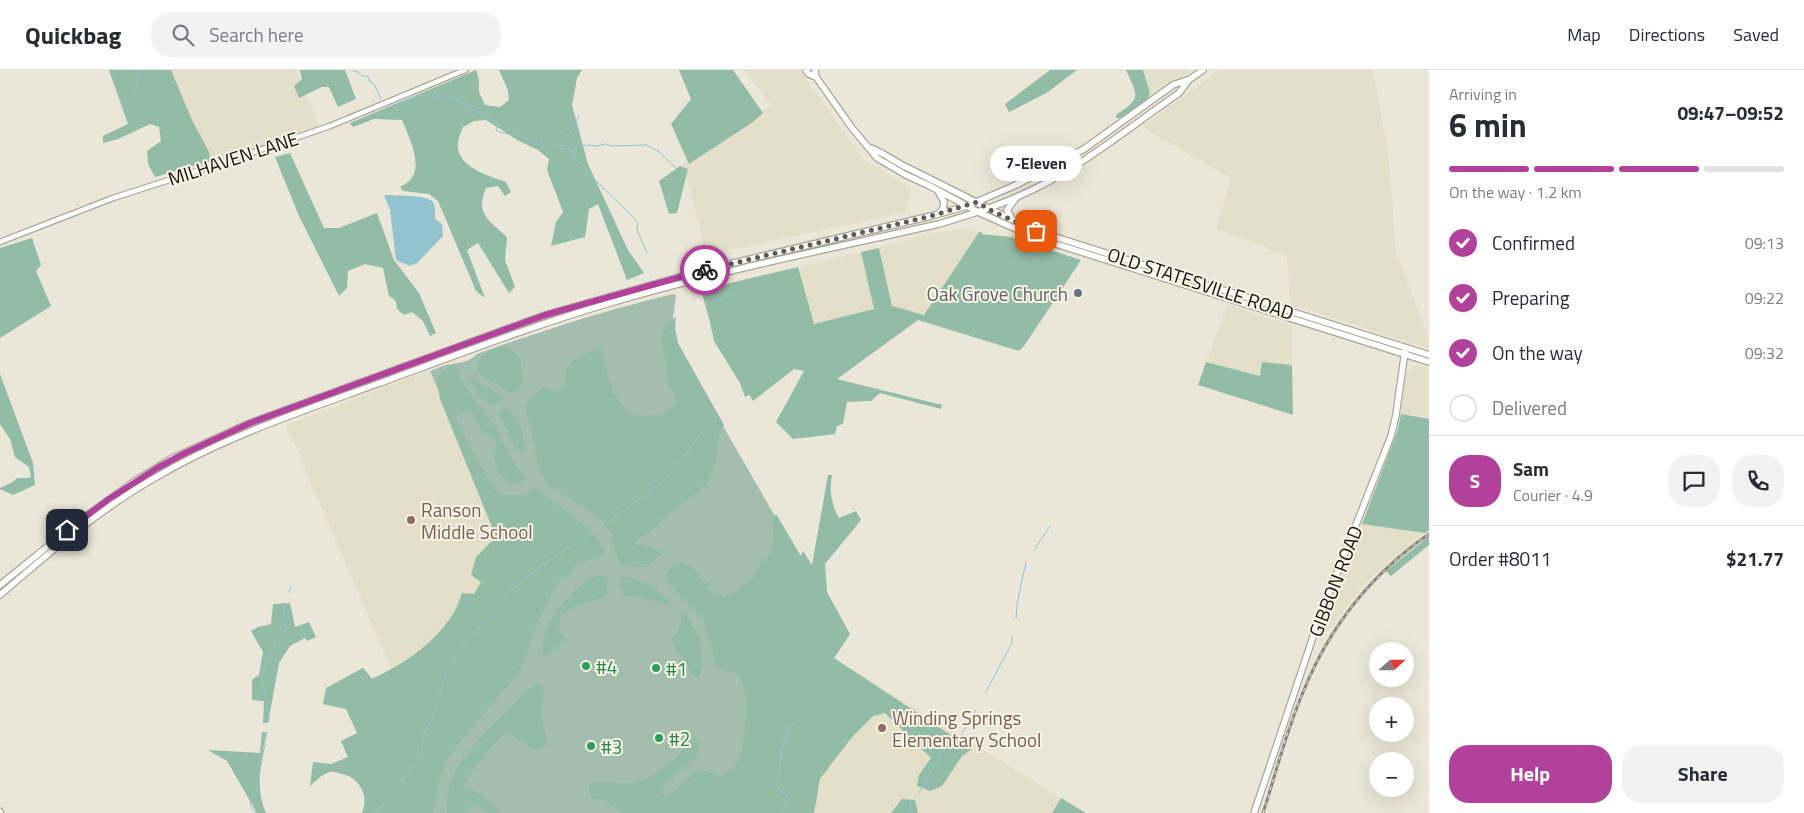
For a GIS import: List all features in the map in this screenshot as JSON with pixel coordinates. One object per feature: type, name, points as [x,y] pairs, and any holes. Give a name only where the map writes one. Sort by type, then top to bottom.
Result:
[{"type":"main road","points":[[806,70],[809,74],[816,77]]},
{"type":"main road","points":[[815,70],[816,77]]},
{"type":"main road","points":[[0,586],[77,522],[135,481],[177,456],[250,423],[562,310],[704,270],[967,206],[1016,185],[1101,138],[1173,85],[1190,79],[1203,70]]},
{"type":"main road","name":"OLD STATESVILLE ROAD","points":[[816,77],[852,128],[877,158],[894,169],[978,212],[1034,237],[1405,350],[1429,354]]},
{"type":"main road","points":[[0,595],[93,519],[134,490],[181,462],[259,428],[455,355],[586,310],[698,279],[939,224],[978,212],[1018,197],[1070,169],[1179,93],[1190,79]]},
{"type":"main road","points":[[1101,138],[1106,145]]},
{"type":"main road","name":"OLD STATESVILLE ROAD","points":[[869,147],[903,166],[1036,231],[1405,350],[1429,362]]},
{"type":"main road","points":[[934,188],[944,202],[943,209],[938,214]]},
{"type":"main road","points":[[1016,222],[1010,217],[1007,210],[1018,197]]},
{"type":"main road","name":"GIBBON ROAD","points":[[1254,813],[1318,622],[1393,430],[1405,350]]},
{"type":"street","name":"MILHAVEN LANE","points":[[0,242],[113,198],[330,126],[465,70]]},
{"type":"shaded area","points":[[160,70],[296,70],[320,129],[200,170]]},
{"type":"shaded area","points":[[744,70],[800,70],[862,158],[911,189],[905,212],[706,255],[683,164],[771,105]]},
{"type":"shaded area","points":[[1132,70],[1193,70],[1141,102]]},
{"type":"shaded area","points":[[1219,70],[1373,70],[1389,159],[1396,252],[1429,339],[1429,349],[1290,304],[1287,256],[1216,228],[1231,178],[1142,127]]},
{"type":"shaded area","points":[[965,228],[979,232],[924,315],[892,306],[879,248],[924,235]]},
{"type":"shaded area","points":[[861,252],[875,309],[813,324],[798,267]]},
{"type":"shaded area","points":[[1228,305],[1292,326],[1292,365],[1262,362],[1260,376],[1206,362]]},
{"type":"shaded area","points":[[1416,365],[1429,368],[1429,419],[1401,414],[1406,373]]},
{"type":"shaded area","name":"Ranson Middle School","points":[[430,371],[538,615],[391,669],[286,425]]},
{"type":"shaded area","points":[[1362,524],[1425,533],[1383,567],[1362,587],[1327,632],[1320,628]]},
{"type":"shaded area","name":"Winding Springs Elementary School","points":[[834,658],[1061,798],[1052,813],[796,813]]},
{"type":"green space","points":[[109,70],[171,70],[192,120],[209,152],[210,161],[155,177],[148,164],[147,151],[161,141],[159,127],[150,124],[118,139],[103,143],[103,136],[128,124]]},
{"type":"green space","points":[[300,70],[345,70],[356,99],[338,107],[329,87],[322,87],[299,98],[294,86],[302,79]]},
{"type":"green space","points":[[476,70],[479,80],[479,92],[485,105],[500,107],[509,100],[508,90],[499,70],[582,70],[577,78],[572,105],[588,164],[628,250],[644,273],[627,280],[598,204],[589,209],[585,237],[551,246],[556,222],[563,212],[547,170],[549,159],[538,150],[519,141],[486,120],[474,121],[463,127],[458,142],[458,151],[467,164],[474,169],[506,182],[511,192],[505,196],[498,186],[486,188],[482,204],[486,216],[507,237],[505,260],[515,287],[509,293],[478,243],[467,250],[485,298],[476,291],[438,201],[429,194],[403,191],[400,187],[410,180],[416,167],[411,142],[402,120],[374,119],[353,127],[350,123]]},
{"type":"green space","points":[[679,70],[733,70],[763,113],[753,122],[689,164],[671,124],[691,99]]},
{"type":"green space","points":[[1050,70],[1077,70],[1048,92],[1009,112],[1005,104]]},
{"type":"green space","points":[[1126,70],[1143,70],[1150,93],[1147,100],[1120,118],[1116,118],[1116,115],[1130,105],[1135,96]]},
{"type":"green space","points":[[290,153],[324,228],[339,228],[377,213],[394,260],[419,293],[436,333],[430,336],[423,321],[412,312],[404,315],[397,309],[396,301],[389,296],[383,268],[365,264],[348,271],[347,288],[339,296],[299,216],[275,157]]},
{"type":"green space","points":[[680,166],[688,169],[677,213],[669,214],[659,181]]},
{"type":"green space","points":[[979,232],[982,232],[981,234],[1011,237],[1081,260],[1024,346],[1019,351],[918,320],[837,379],[942,405],[941,409],[880,393],[871,401],[847,402],[843,424],[837,426],[835,434],[793,439],[776,422],[804,371],[794,369],[753,401],[749,395],[745,397],[740,383],[714,341],[701,290],[798,267],[814,324],[874,309],[861,252],[879,248],[892,306],[924,315]]},
{"type":"green space","points":[[32,238],[41,265],[36,271],[51,306],[0,338],[0,248]]},
{"type":"green space","points":[[673,294],[676,295],[672,327],[675,343],[809,575],[850,634],[834,658],[796,813],[362,813],[365,803],[360,786],[363,736],[338,682],[363,668],[372,679],[391,669],[537,615],[430,371],[444,365],[466,361],[477,354],[574,321]]},
{"type":"green space","points":[[676,317],[675,328],[678,343],[724,425],[718,439],[714,469],[706,483],[637,541],[636,544],[658,549],[661,554],[648,567],[625,566],[618,559],[610,531],[601,520],[548,484],[538,468],[533,436],[525,409],[527,401],[544,387],[555,392],[561,389],[566,383],[566,374],[569,366],[579,357],[600,347],[613,392],[629,414],[651,416],[667,411],[671,408],[677,397],[670,388],[661,338],[670,321]]},
{"type":"green space","points":[[506,346],[519,358],[521,365],[523,384],[511,393],[477,373],[478,361],[482,355]]},
{"type":"green space","points":[[1206,362],[1260,376],[1262,362],[1292,365],[1293,415],[1198,385]]},
{"type":"green space","points":[[452,366],[456,367],[465,387],[497,430],[508,452],[525,478],[524,482],[519,484],[509,483],[500,474],[494,456],[497,449],[495,439],[483,433],[471,409],[455,416],[494,488],[507,496],[522,495],[535,489],[540,491],[593,532],[603,550],[602,556],[576,564],[568,577],[559,580],[533,631],[525,657],[516,676],[456,746],[446,762],[439,781],[433,813],[362,813],[365,800],[364,794],[358,783],[348,776],[330,772],[310,786],[313,762],[331,764],[348,757],[341,741],[357,733],[346,709],[323,704],[326,688],[363,668],[372,679],[405,661],[435,637],[451,617],[462,593],[474,594],[481,582],[471,575],[476,557],[496,537],[440,399],[437,379],[440,374]]},
{"type":"green space","points":[[0,374],[33,463],[35,485],[13,495],[0,488],[17,478],[31,477],[29,467],[15,457],[10,439],[0,424]]},
{"type":"green space","points":[[471,377],[502,397],[502,401],[492,404],[483,400],[472,386],[469,379]]},
{"type":"green space","points":[[505,409],[511,410],[522,430],[525,451],[522,453],[515,448],[500,416],[500,411]]},
{"type":"green space","points":[[1401,414],[1429,419],[1429,530],[1425,533],[1362,524],[1397,432]]},
{"type":"green space","points":[[828,475],[832,475],[831,497],[839,518],[856,511],[861,520],[825,564],[827,592],[850,634],[834,658],[972,749],[962,756],[942,786],[930,791],[917,786],[919,775],[931,758],[885,713],[873,716],[853,736],[820,779],[814,813],[624,813],[600,799],[596,801],[590,793],[589,783],[628,783],[648,778],[665,767],[694,739],[699,740],[697,757],[666,783],[662,792],[666,798],[697,770],[706,771],[719,777],[737,763],[742,747],[745,724],[746,702],[742,683],[735,672],[725,671],[714,665],[713,649],[703,619],[668,583],[665,576],[674,566],[687,564],[695,570],[704,584],[708,581],[710,584],[707,587],[714,595],[716,593],[723,597],[733,595],[753,579],[761,563],[770,554],[774,539],[772,522],[776,514],[801,556],[803,551],[812,565]]},
{"type":"green space","points":[[1429,536],[1429,545],[1391,576],[1386,571]]},
{"type":"green space","points":[[605,576],[608,586],[605,597],[575,606],[556,620],[559,625],[556,626],[564,637],[564,641],[551,653],[543,654],[547,628],[556,612],[588,580],[594,577]]},
{"type":"green space","points":[[622,577],[629,577],[642,582],[671,602],[669,605],[639,597],[624,596],[619,583]]},
{"type":"green space","points":[[290,603],[295,627],[309,622],[316,637],[307,641],[305,638],[290,646],[279,663],[268,723],[263,723],[264,701],[252,700],[252,680],[259,675],[263,652],[251,631],[271,624],[273,604]]},
{"type":"green space","points":[[685,612],[698,635],[702,652],[701,669],[698,678],[692,675],[675,647],[672,638],[680,628],[681,614]]},
{"type":"green space","points":[[538,684],[541,684],[544,688],[542,717],[547,746],[544,748],[540,746],[537,750],[533,749],[506,732],[486,753],[463,785],[485,798],[500,813],[490,813],[474,804],[462,813],[447,813],[450,783],[464,757],[520,697]]},
{"type":"green space","points":[[262,732],[266,732],[261,763],[260,793],[266,813],[257,813],[227,761],[208,750],[260,753]]},
{"type":"green space","points":[[1061,798],[1086,813],[1052,813]]},
{"type":"green space","points":[[902,799],[915,800],[918,813],[891,813]]},
{"type":"water","points":[[384,195],[429,199],[435,206],[435,219],[442,224],[443,236],[417,263],[410,266],[396,260],[390,210]]},
{"type":"waterway","points":[[135,70],[139,78],[135,91]]},
{"type":"waterway","points":[[353,71],[358,72],[362,76],[367,76],[369,81],[374,84],[381,99]]},
{"type":"waterway","points":[[386,108],[411,98],[437,93],[438,98],[465,102],[468,104],[468,110],[474,110],[498,124],[497,131],[519,135],[531,142],[541,141],[542,145],[571,150],[587,145],[646,145],[658,151],[679,171]]},
{"type":"waterway","points":[[560,147],[565,142],[565,137],[570,134],[579,116]]},
{"type":"waterway","points":[[572,151],[576,160],[585,166],[586,174],[590,175],[636,220],[638,223],[637,230],[647,253]]},
{"type":"waterway","points":[[606,524],[664,481],[703,431]]},
{"type":"waterway","points":[[1034,550],[1050,526]]},
{"type":"waterway","points":[[373,813],[381,807],[417,764],[422,749],[424,732],[432,720],[445,677],[453,661],[478,628],[508,593],[541,566],[593,532]]},
{"type":"waterway","points":[[1016,618],[1026,562]]},
{"type":"waterway","points":[[289,592],[291,586]]},
{"type":"waterway","points":[[269,721],[262,678],[267,660],[273,652],[277,639],[287,629],[283,608],[289,603]]},
{"type":"waterway","points":[[986,692],[1012,643],[1012,636]]},
{"type":"waterway","points":[[919,793],[947,741],[960,737],[976,710]]},
{"type":"waterway","points":[[778,813],[788,803],[787,795],[780,791],[776,785],[782,748],[789,728],[796,722],[796,717]]},
{"type":"waterway","points":[[256,813],[251,807],[250,800],[256,793],[267,732]]},
{"type":"waterway","points":[[909,813],[910,800]]},
{"type":"railway","points":[[1263,813],[1298,705],[1327,644],[1340,623],[1372,584],[1409,549],[1429,534]]},
{"type":"way so far","points":[[705,270],[931,216],[977,202],[1036,231]]},
{"type":"place","name":"7-Eleven","points":[[1036,231]]},
{"type":"place","name":"Oak Grove Church","points":[[1078,293]]},
{"type":"place","name":"Ranson Middle School","points":[[411,520]]},
{"type":"place","name":"#4","points":[[586,666]]},
{"type":"place","name":"#1","points":[[656,668]]},
{"type":"place","name":"Winding Springs Elementary School","points":[[882,728]]},
{"type":"place","name":"#2","points":[[659,738]]},
{"type":"place","name":"#3","points":[[591,746]]},
{"type":"route","points":[[67,530],[135,481],[157,468],[250,423],[545,315],[705,270]]}]
